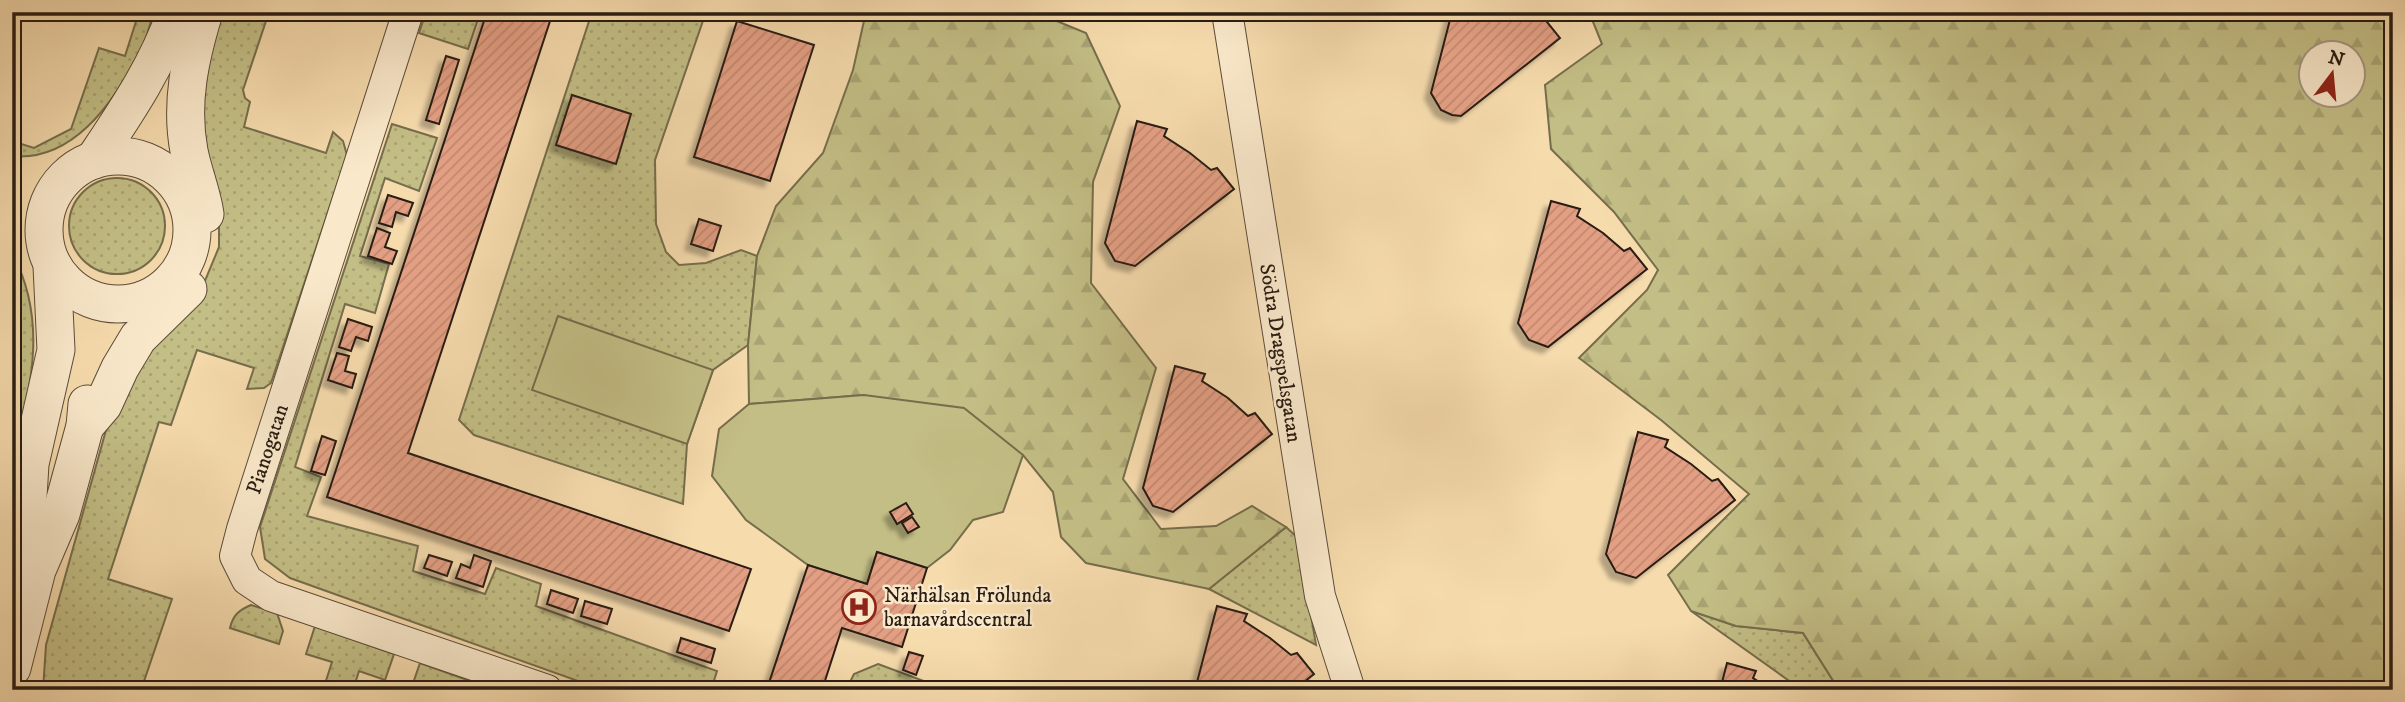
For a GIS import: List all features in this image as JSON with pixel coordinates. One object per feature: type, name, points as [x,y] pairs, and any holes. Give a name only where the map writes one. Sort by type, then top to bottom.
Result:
[{"type":"street","points":[[94,159],[131,106],[165,45],[176,12]]},
{"type":"street","points":[[85,426],[103,405],[138,338],[195,281],[205,257],[207,231],[185,121],[186,87],[192,50],[204,12]]},
{"type":"street","name":"Pianogatan","points":[[408,12],[235,556],[247,580],[271,596],[547,690]]},
{"type":"street","name":"Södra Dragspelsgatan","points":[[1227,12],[1320,596],[1350,690]]},
{"type":"street","points":[[12,556],[28,497],[21,477],[55,350],[52,267],[43,235],[49,202],[57,187],[69,174],[94,159],[107,156],[134,158],[159,168],[178,187],[190,211]]},
{"type":"street","points":[[12,668],[37,570],[61,514],[85,426],[88,394],[111,342],[124,323],[167,285],[184,264],[189,251],[194,170]]},
{"type":"street","points":[[52,267],[72,289],[84,297],[113,305],[142,301],[167,285]]},
{"type":"street","points":[[28,690],[55,570],[61,514]]},
{"type":"green space","points":[[139,12],[154,12],[145,42],[127,76],[102,111],[71,140],[53,150],[34,155],[12,156],[12,141],[34,148],[71,129],[99,48],[125,56]]},
{"type":"green space","points":[[217,12],[269,12],[243,90],[245,98],[250,102],[244,127],[326,153],[333,132],[343,141],[347,155],[271,383],[264,388],[247,389],[254,368],[197,350],[171,425],[159,422],[108,579],[172,599],[141,690],[43,690],[46,645],[113,405],[136,364],[202,288],[219,247],[219,221],[198,97]]},
{"type":"green space","points":[[426,12],[471,12],[479,16],[468,49],[419,33]]},
{"type":"green space","points":[[592,12],[706,12],[655,160],[656,224],[666,252],[679,265],[706,263],[741,250],[757,256],[748,345],[713,370],[687,444],[683,504],[474,435],[459,420]]},
{"type":"green space","points":[[866,12],[1047,12],[1047,17],[1086,33],[1120,106],[1093,182],[1091,283],[1156,368],[1123,479],[1161,529],[1216,526],[1252,506],[1286,527],[1209,589],[1086,563],[1061,537],[1053,492],[1023,455],[864,395],[749,404],[748,345],[757,256],[776,206],[823,153],[853,70]]},
{"type":"green space","points":[[1589,12],[2393,12],[2393,690],[1839,690],[1803,633],[1736,626],[1691,611],[1668,575],[1749,494],[1661,420],[1579,358],[1647,290],[1658,270],[1614,212],[1551,149],[1545,85],[1602,44]]},
{"type":"green space","points":[[392,124],[437,138],[419,191],[385,178],[360,256],[389,264],[375,313],[345,304],[295,467],[321,477],[307,516],[418,546],[413,571],[485,594],[496,568],[541,584],[536,606],[717,671],[711,690],[603,690],[290,578],[265,559],[260,527]]},
{"type":"green space","points":[[117,178],[135,182],[151,192],[161,208],[165,226],[161,244],[151,260],[135,270],[117,274],[99,270],[83,260],[73,244],[69,226],[73,208],[83,192],[99,182]]},
{"type":"green space","points":[[12,253],[24,279],[30,306],[33,358],[25,411],[12,465],[12,394],[21,365],[12,362],[12,312],[15,301],[12,290]]},
{"type":"green space","points":[[558,316],[713,370],[687,444],[532,390]]},
{"type":"green space","points":[[864,395],[964,408],[1023,455],[1003,512],[973,520],[950,550],[927,568],[877,552],[867,584],[808,565],[746,520],[712,476],[719,429],[749,404]]},
{"type":"green space","points":[[1286,527],[1298,538],[1316,645],[1209,589]]},
{"type":"green space","points":[[251,605],[277,613],[283,631],[279,644],[230,628],[237,614]]},
{"type":"green space","points":[[1691,611],[1736,626],[1803,633],[1839,690],[1802,690]]},
{"type":"green space","points":[[315,626],[394,654],[385,680],[359,671],[353,690],[323,690],[332,662],[306,654]]},
{"type":"green space","points":[[420,663],[473,682],[470,690],[411,689]]},
{"type":"green space","points":[[878,664],[932,684],[930,690],[846,690],[854,674]]},
{"type":"building","points":[[487,12],[553,12],[408,453],[751,569],[729,631],[327,497]]},
{"type":"building","points":[[1452,12],[1528,12],[1537,20],[1543,17],[1560,38],[1461,116],[1452,115],[1441,110],[1431,93]]},
{"type":"building","points":[[737,21],[814,45],[770,181],[694,157]]},
{"type":"building","points":[[446,56],[459,60],[439,124],[426,120]]},
{"type":"building","points":[[572,95],[631,114],[616,164],[556,145]]},
{"type":"building","points":[[1137,121],[1167,129],[1164,136],[1211,170],[1217,168],[1234,189],[1135,266],[1115,261],[1105,243]]},
{"type":"building","points":[[388,195],[413,203],[408,216],[396,212],[392,227],[379,223]]},
{"type":"building","points":[[1551,201],[1580,209],[1577,216],[1624,251],[1630,248],[1647,269],[1548,347],[1529,340],[1518,323]]},
{"type":"building","points":[[699,219],[721,226],[713,251],[691,244]]},
{"type":"building","points":[[377,228],[390,233],[385,247],[397,251],[392,264],[368,256]]},
{"type":"building","points":[[348,319],[372,327],[368,341],[356,337],[351,351],[339,347]]},
{"type":"building","points":[[337,353],[349,356],[345,371],[356,374],[352,388],[328,380]]},
{"type":"building","points":[[1175,366],[1205,374],[1202,381],[1228,398],[1248,416],[1255,413],[1272,434],[1173,512],[1153,506],[1143,488]]},
{"type":"building","points":[[1638,432],[1668,440],[1665,447],[1712,481],[1718,479],[1735,500],[1636,578],[1616,572],[1606,554]]},
{"type":"building","points":[[322,436],[336,441],[325,475],[311,471]]},
{"type":"building","points":[[906,503],[913,514],[897,524],[890,512]]},
{"type":"building","points":[[912,517],[919,527],[908,533],[902,523]]},
{"type":"building","points":[[877,552],[927,568],[902,647],[842,628],[822,690],[779,690],[768,686],[808,565],[867,584]]},
{"type":"building","points":[[429,555],[452,562],[447,576],[424,568]]},
{"type":"building","points":[[474,555],[491,561],[483,587],[456,578],[461,564],[470,568]]},
{"type":"building","points":[[551,590],[578,599],[573,613],[547,604]]},
{"type":"building","points":[[585,601],[612,609],[607,624],[581,616]]},
{"type":"building","points":[[1217,606],[1247,614],[1244,621],[1291,655],[1297,653],[1314,674],[1294,690],[1195,690]]},
{"type":"building","points":[[681,638],[715,649],[711,663],[677,652]]},
{"type":"building","points":[[909,652],[923,656],[916,675],[903,670]]},
{"type":"building","points":[[1727,663],[1756,671],[1753,678],[1772,690],[1720,690]]},
{"type":"place","name":"Närhälsan Frölunda barnavårdscentral","points":[[859,607]]}]
